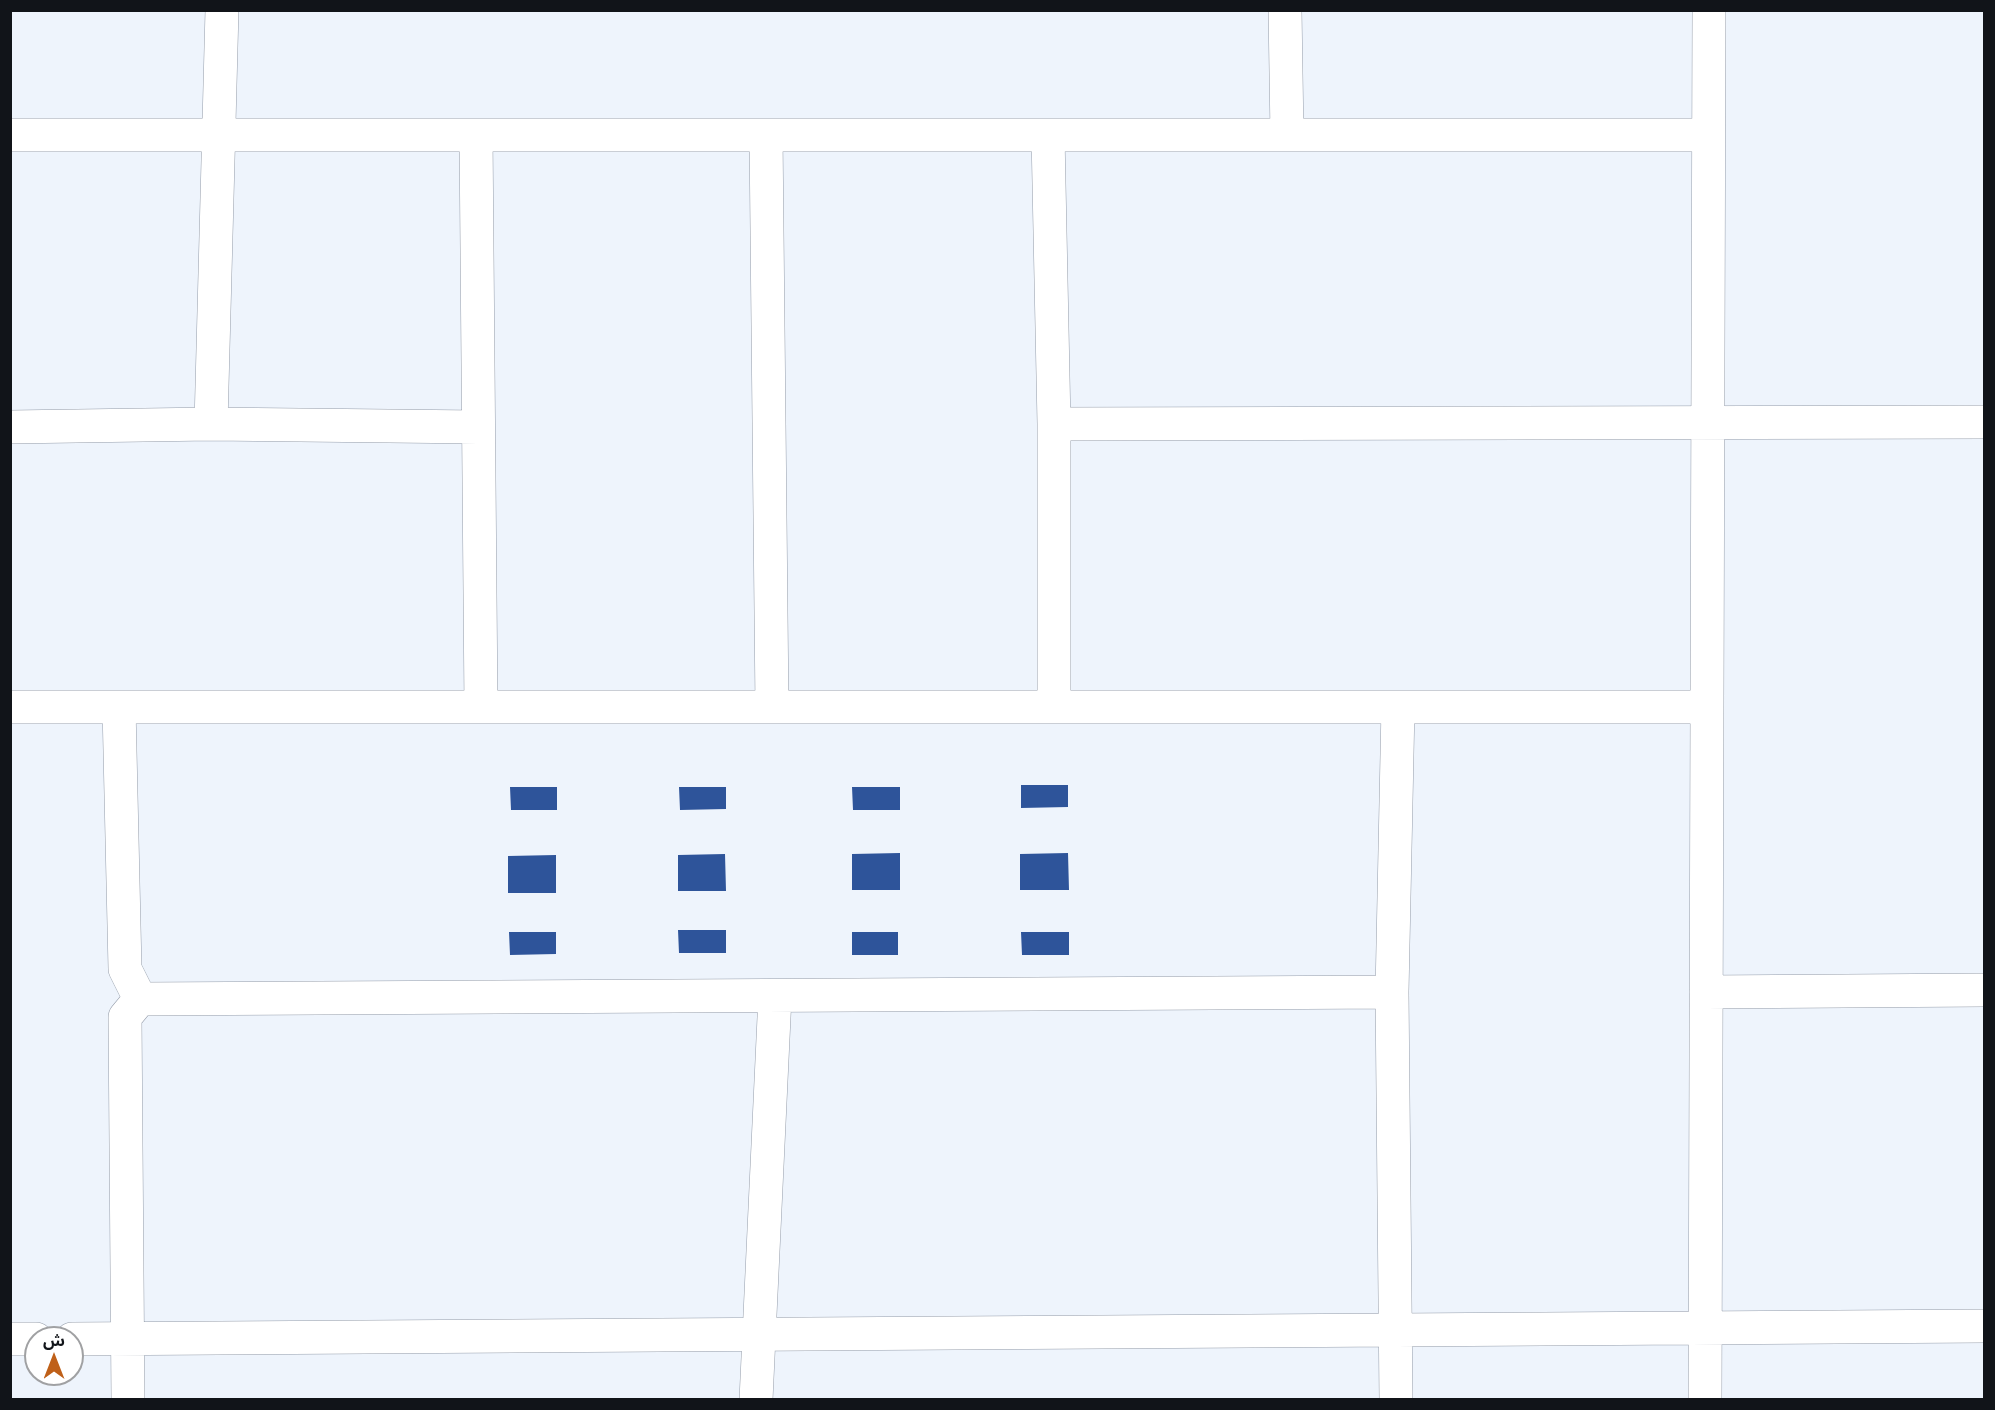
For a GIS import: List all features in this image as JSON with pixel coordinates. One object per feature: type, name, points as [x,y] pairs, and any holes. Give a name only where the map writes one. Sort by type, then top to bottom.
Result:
[{"type":"street","points":[[212,424],[221,135],[222,10]]},
{"type":"street","points":[[1285,10],[1287,135]]},
{"type":"street","points":[[1705,1400],[1709,10]]},
{"type":"street","points":[[10,135],[1708,135]]},
{"type":"street","points":[[476,135],[481,707]]},
{"type":"street","points":[[766,135],[772,707]]},
{"type":"street","points":[[1048,135],[1054,424],[1054,707]]},
{"type":"street","points":[[1054,424],[1984,422]]},
{"type":"street","points":[[10,427],[212,424],[478,427]]},
{"type":"street","points":[[10,707],[1707,707]]},
{"type":"street","points":[[119,707],[125,969],[140,999]]},
{"type":"street","points":[[1396,1400],[1392,992],[1398,707]]},
{"type":"street","points":[[1706,992],[1984,990]]},
{"type":"street","points":[[128,1400],[125,1017],[140,999],[1392,992]]},
{"type":"street","points":[[756,1400],[775,996]]},
{"type":"street","points":[[84,1339],[1984,1326]]},
{"type":"building","points":[[1021,785],[1068,785],[1068,807],[1021,808]]},
{"type":"building","points":[[510,787],[557,787],[557,810],[511,810]]},
{"type":"building","points":[[679,787],[726,787],[726,809],[680,810]]},
{"type":"building","points":[[852,787],[900,787],[900,810],[853,810]]},
{"type":"building","points":[[900,853],[900,890],[852,890],[852,854]]},
{"type":"building","points":[[1068,853],[1069,890],[1020,890],[1020,854]]},
{"type":"building","points":[[725,854],[726,891],[678,891],[678,855]]},
{"type":"building","points":[[556,855],[556,893],[508,893],[508,856]]},
{"type":"building","points":[[678,930],[726,930],[726,953],[679,953]]},
{"type":"building","points":[[509,932],[556,932],[556,954],[510,955]]},
{"type":"building","points":[[852,932],[898,932],[898,955],[852,955]]},
{"type":"building","points":[[1021,932],[1069,932],[1069,955],[1022,955]]}]
